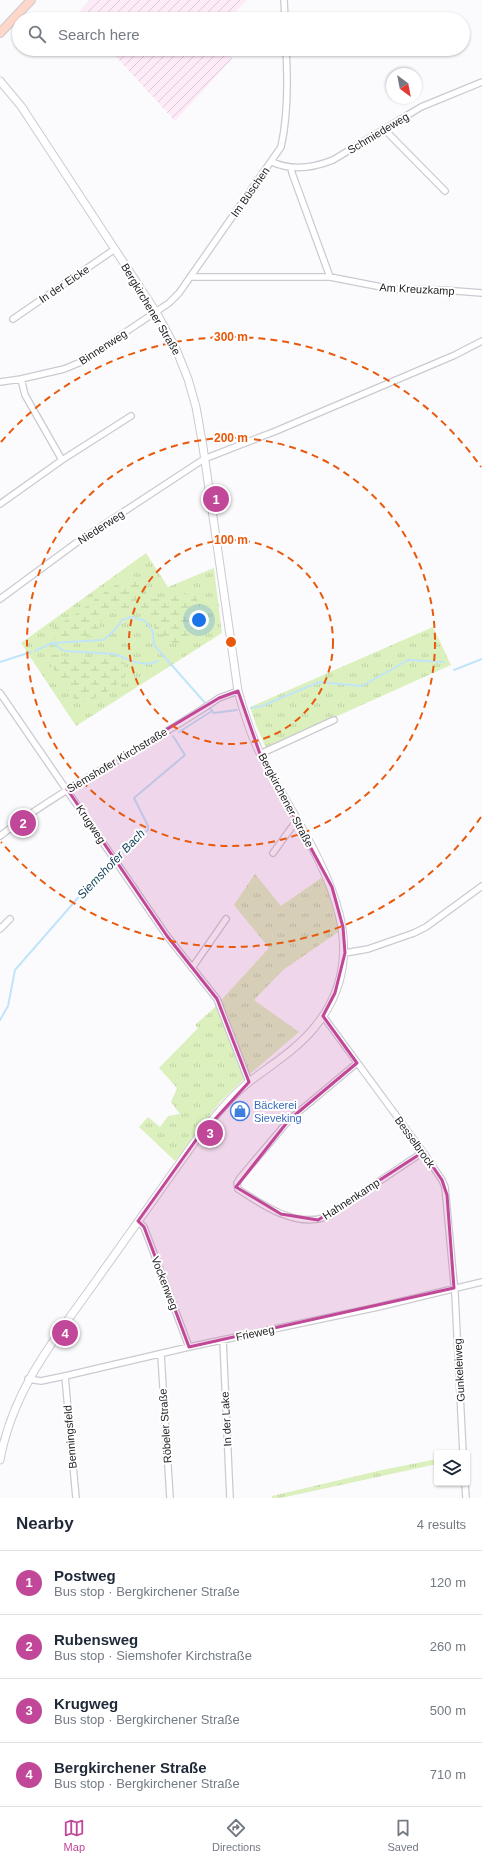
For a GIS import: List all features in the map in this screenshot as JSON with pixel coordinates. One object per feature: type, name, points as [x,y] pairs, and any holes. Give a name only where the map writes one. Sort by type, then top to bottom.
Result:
[{"type":"main road","points":[[20,12],[31,0]]},
{"type":"main road","points":[[0,33],[12,20]]},
{"type":"street","points":[[284,0],[285,12]]},
{"type":"street","name":"Im Büschen","points":[[156,312],[169,304],[179,294],[281,148],[285,132],[288,77],[286,56]]},
{"type":"street","name":"Bergkirchener Straße","points":[[0,81],[25,112],[156,312],[176,349],[188,379],[196,407],[238,691],[249,730],[260,754],[297,820],[332,888],[343,927],[345,953],[337,986],[323,1016],[302,1040],[249,1082],[228,1102],[196,1140],[39,1360],[28,1378],[16,1404],[2,1441],[0,1460]]},
{"type":"street","name":"Schmiedeweg","points":[[272,162],[292,168],[319,166],[333,160],[385,130],[421,107],[482,82]]},
{"type":"street","points":[[385,130],[445,191]]},
{"type":"street","points":[[292,168],[292,174],[330,276]]},
{"type":"street","name":"In der Eicke","points":[[13,319],[115,249]]},
{"type":"street","name":"Am Kreuzkamp","points":[[190,277],[330,276],[392,289],[443,290],[482,293]]},
{"type":"street","name":"Binnenweg","points":[[0,382],[21,379],[64,369],[81,362],[156,312]]},
{"type":"street","name":"Niederweg","points":[[0,599],[76,543],[204,459],[276,431],[455,355],[482,341]]},
{"type":"street","points":[[21,379],[26,395],[62,460]]},
{"type":"street","points":[[0,504],[62,460],[131,416]]},
{"type":"street","name":"Siemshofer Kirchstraße","points":[[0,836],[19,821],[68,789],[218,698],[238,691]]},
{"type":"street","name":"Krugweg","points":[[0,693],[68,789],[166,936],[217,999],[249,1082]]},
{"type":"street","points":[[260,754],[334,720]]},
{"type":"street","points":[[273,854],[297,820]]},
{"type":"street","points":[[345,953],[368,949],[414,933],[426,927],[482,886]]},
{"type":"street","points":[[0,929],[10,919]]},
{"type":"street","points":[[192,968],[226,919]]},
{"type":"street","name":"Besselbrock","points":[[323,1016],[442,1180],[447,1195],[454,1288]]},
{"type":"street","name":"Hahnenkamp","points":[[357,1063],[289,1120],[240,1178],[237,1183],[238,1188],[264,1206],[281,1214],[318,1220],[326,1217],[423,1152]]},
{"type":"street","name":"Vockenweg","points":[[138,1221],[144,1227],[189,1347]]},
{"type":"street","name":"Frieweg","points":[[28,1378],[41,1381],[65,1376],[161,1355],[189,1347],[378,1307],[482,1282]]},
{"type":"street","name":"Gunkeleiweg","points":[[454,1288],[463,1450]]},
{"type":"street","name":"In der Lake","points":[[223,1340],[230,1498]]},
{"type":"street","name":"Röbeler Straße","points":[[161,1355],[170,1498]]},
{"type":"street","name":"Benningsfeld","points":[[65,1376],[76,1498]]},
{"type":"street","points":[[465,1486],[466,1498]]},
{"type":"highlighted area","points":[[238,691],[260,754],[332,887],[343,927],[345,953],[335,993],[323,1016],[357,1063],[289,1120],[236,1187],[281,1214],[318,1220],[423,1152],[442,1180],[447,1195],[454,1288],[189,1347],[144,1227],[138,1221],[196,1140],[249,1082],[217,999],[167,936],[67,789],[219,698]]},
{"type":"shaded area","points":[[90,0],[247,0],[236,12],[79,12]]},
{"type":"shaded area","points":[[115,56],[231,56],[232,59],[175,121]]},
{"type":"green space","points":[[146,553],[168,587],[214,568],[222,633],[76,726],[21,643]]},
{"type":"green space","points":[[136,576],[144,586],[147,595],[152,599],[162,599],[183,594],[195,595],[200,611],[200,618],[199,625],[191,636],[176,644],[159,633],[147,617],[135,612],[122,610],[105,616],[99,625],[97,634],[93,636],[64,637],[55,639],[51,635],[52,629],[105,592]]},
{"type":"green space","points":[[433,627],[451,665],[266,748],[250,707]]},
{"type":"green space","points":[[52,654],[86,659],[112,657],[124,663],[126,673],[124,679],[102,695],[79,704],[48,661],[48,658]]},
{"type":"green space","points":[[255,874],[281,906],[324,876],[341,930],[283,970],[254,1000],[299,1032],[243,1080],[220,1102],[175,1161],[139,1127],[148,1117],[160,1127],[168,1116],[180,1114],[171,1102],[177,1088],[159,1068],[198,1028],[195,1025],[213,1009],[269,948],[234,905]]},
{"type":"green space","points":[[434,1460],[434,1465],[281,1498],[272,1498],[272,1496],[382,1470]]},
{"type":"waterway","points":[[35,651],[52,643],[103,640],[115,630],[122,620],[132,617],[145,621],[153,632],[154,645],[214,713],[237,710]]},
{"type":"waterway","points":[[52,643],[64,651],[115,654],[134,662],[149,664],[158,661]]},
{"type":"waterway","points":[[0,662],[31,652]]},
{"type":"waterway","points":[[454,670],[482,659]]},
{"type":"waterway","points":[[251,708],[262,706],[319,682],[362,686],[408,660],[444,662]]},
{"type":"waterway","name":"Siemshofer Bach","points":[[179,732],[212,711]]},
{"type":"waterway","name":"Siemshofer Bach","points":[[0,1020],[8,1006],[15,970],[111,860],[148,830],[148,826],[134,798],[185,755],[173,736]]},
{"type":"place","name":"Postweg","points":[[216,499]]},
{"type":"place","name":"Rubensweg","points":[[23,823]]},
{"type":"place","name":"Bäckerei Sieveking","points":[[240,1111]]},
{"type":"place","name":"Krugweg","points":[[210,1133]]},
{"type":"place","name":"Bergkirchener Straße","points":[[65,1333]]}]
